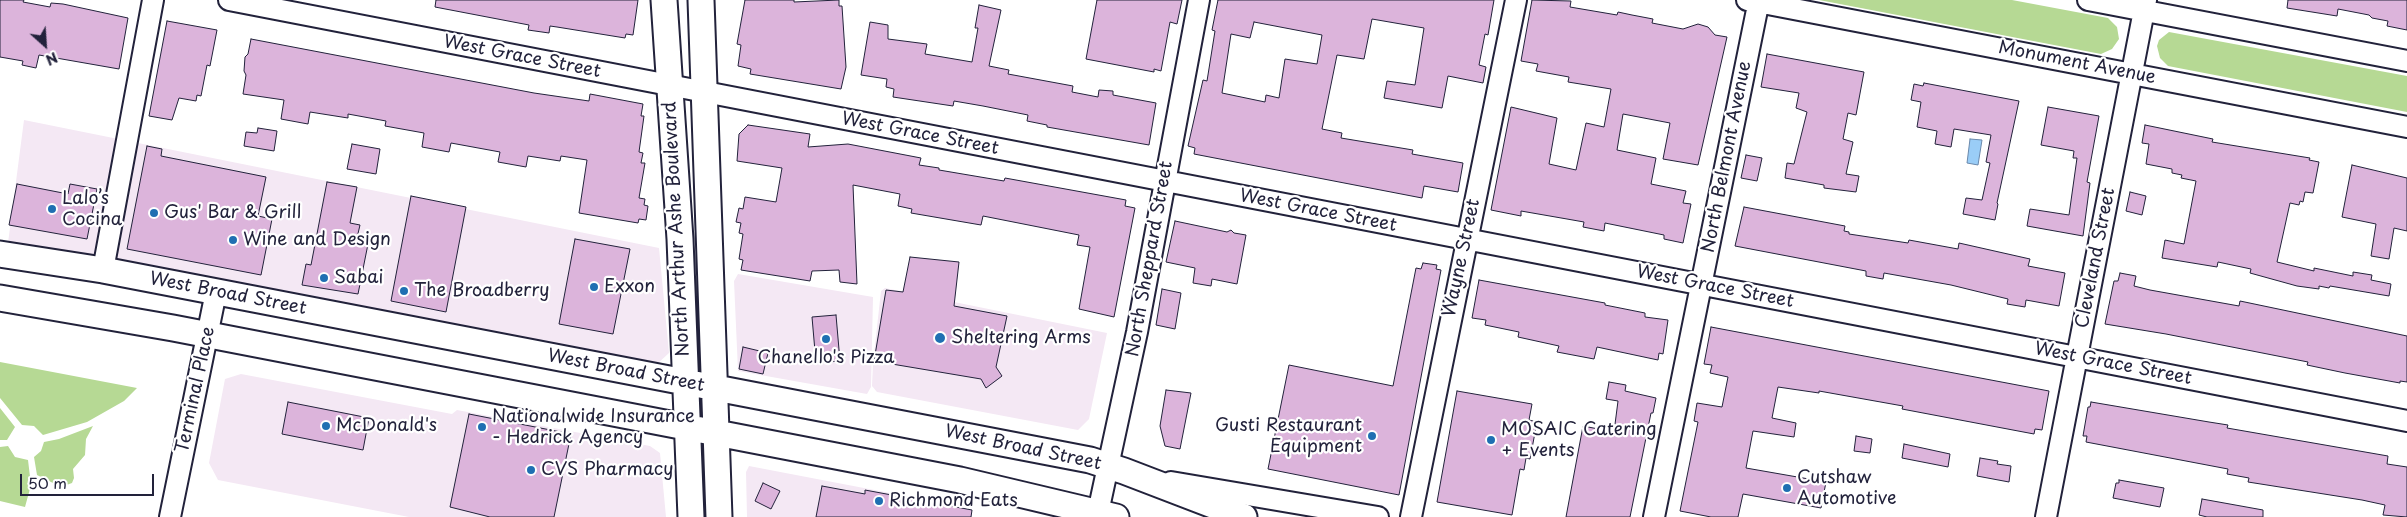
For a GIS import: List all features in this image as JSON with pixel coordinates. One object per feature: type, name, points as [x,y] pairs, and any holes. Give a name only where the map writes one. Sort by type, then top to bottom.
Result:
[{"type":"main road","name":"North Arthur Ashe Boulevard","points":[[664,0],[668,85],[680,239],[691,517]]},
{"type":"main road","name":"North Arthur Ashe Boulevard","points":[[701,0],[719,517]]},
{"type":"main road","name":"West Broad Street","points":[[0,254],[103,270],[1090,460],[1244,517]]},
{"type":"main road","points":[[0,298],[207,335],[960,480],[1104,516]]},
{"type":"street","points":[[103,270],[153,0]]},
{"type":"street","name":"West Grace Street","points":[[228,0],[2407,421]]},
{"type":"street","name":"North Sheppard Street","points":[[1104,516],[1110,466],[1137,332],[1198,0]]},
{"type":"street","name":"Wayne Street","points":[[1411,517],[1516,0]]},
{"type":"street","points":[[2088,0],[2145,5],[2407,61]]},
{"type":"street","name":"Monument Avenue","points":[[1755,1],[2407,127]]},
{"type":"street","name":"North Belmont Avenue","points":[[1654,517],[1755,1]]},
{"type":"street","name":"Cleveland Street","points":[[2046,517],[2145,5]]},
{"type":"street","name":"Terminal Place","points":[[170,517],[216,292]]},
{"type":"street","points":[[1140,477],[1278,498],[1378,517]]},
{"type":"shaded area","points":[[24,120],[659,248],[669,353],[655,366],[8,243]]},
{"type":"shaded area","points":[[738,274],[873,297],[871,387],[867,394],[738,371],[734,281]]},
{"type":"shaded area","points":[[885,288],[1107,333],[1089,419],[1078,430],[877,392],[872,386],[873,363],[881,291]]},
{"type":"shaded area","points":[[241,374],[452,414],[457,410],[650,446],[660,453],[666,517],[409,517],[218,480],[209,463],[225,379]]},
{"type":"shaded area","points":[[749,466],[963,507],[961,517],[747,517],[746,472]]},
{"type":"green space","points":[[1819,0],[2012,0],[2108,18],[2117,27],[2119,39],[2112,49],[2101,54]]},
{"type":"green space","points":[[2169,32],[2407,76],[2407,112],[2168,66],[2160,58],[2157,46],[2159,40]]},
{"type":"green space","points":[[0,362],[137,388],[124,401],[87,422],[43,435],[34,426],[22,425],[0,398]]},
{"type":"green space","points":[[0,408],[15,427],[7,440],[0,440]]},
{"type":"green space","points":[[93,426],[86,439],[85,455],[73,469],[74,478],[72,483],[61,487],[37,475],[34,457],[41,451],[44,442],[59,439]]},
{"type":"green space","points":[[8,446],[15,457],[28,460],[31,485],[25,507],[0,501],[0,447]]},
{"type":"water","points":[[1970,139],[1982,140],[1978,165],[1967,163]]},
{"type":"building","points":[[0,0],[24,0],[23,2],[50,7],[51,3],[63,4],[128,18],[119,69],[39,55],[36,68],[22,65],[23,61],[0,57]]},
{"type":"building","points":[[436,0],[638,0],[633,35],[626,34],[625,38],[550,26],[549,33],[528,30],[529,25],[435,7]]},
{"type":"building","points":[[745,0],[794,0],[794,2],[839,0],[839,6],[842,6],[846,67],[841,89],[750,74],[751,69],[738,66],[741,45],[737,44]]},
{"type":"building","points":[[1097,0],[1182,0],[1177,24],[1170,22],[1161,71],[1154,69],[1154,72],[1086,59]]},
{"type":"building","points":[[1218,0],[1494,0],[1488,35],[1485,34],[1479,65],[1486,67],[1483,83],[1448,76],[1442,108],[1384,98],[1387,81],[1415,85],[1424,28],[1372,19],[1364,59],[1337,55],[1322,129],[1342,133],[1341,138],[1413,150],[1412,154],[1463,163],[1458,192],[1424,186],[1422,198],[1194,154],[1195,148],[1188,146],[1203,80],[1207,81],[1215,31],[1212,30]],"holes":[[[1254,22],[1322,35],[1317,64],[1285,59],[1279,98],[1266,95],[1265,102],[1222,93],[1231,34],[1250,38]]]},
{"type":"building","points":[[1532,0],[1571,1],[1570,7],[1617,15],[1618,12],[1653,19],[1652,23],[1683,29],[1698,24],[1708,27],[1715,35],[1727,37],[1698,165],[1663,159],[1670,123],[1623,114],[1617,150],[1656,158],[1651,184],[1686,191],[1683,203],[1691,204],[1683,243],[1664,239],[1664,235],[1605,223],[1604,231],[1583,227],[1584,222],[1521,211],[1521,216],[1491,210],[1511,107],[1557,118],[1549,164],[1576,170],[1586,123],[1604,127],[1611,89],[1568,82],[1569,77],[1536,71],[1538,64],[1521,61]]},
{"type":"building","points":[[2288,0],[2407,0],[2407,30],[2387,26],[2388,21],[2372,18],[2369,15],[2338,9],[2337,16],[2287,8]]},
{"type":"building","points":[[979,5],[1001,10],[989,66],[1009,70],[1008,74],[1073,86],[1072,92],[1098,97],[1099,90],[1113,91],[1113,95],[1156,103],[1149,145],[1047,127],[1047,125],[1027,121],[1028,115],[983,106],[954,101],[953,106],[893,97],[894,89],[886,87],[887,79],[861,75],[870,22],[888,25],[888,39],[927,44],[925,54],[972,62],[978,28],[975,28]]},
{"type":"building","points":[[167,21],[217,30],[210,66],[207,65],[201,96],[197,95],[196,101],[179,98],[172,120],[149,116]]},
{"type":"building","points":[[251,39],[534,93],[589,101],[590,94],[643,104],[641,116],[644,116],[639,152],[643,153],[641,163],[645,163],[639,198],[645,199],[644,205],[648,206],[646,220],[639,219],[638,223],[579,213],[587,160],[561,156],[560,161],[528,156],[526,167],[498,162],[500,152],[451,143],[449,152],[422,147],[424,133],[385,126],[386,121],[348,114],[348,118],[310,112],[308,124],[281,119],[284,100],[243,94],[246,75],[244,71],[245,57],[248,54]]},
{"type":"building","points":[[1767,54],[1864,72],[1856,115],[1848,113],[1843,139],[1853,142],[1846,174],[1859,176],[1856,192],[1824,188],[1824,185],[1785,178],[1787,163],[1794,164],[1807,112],[1796,108],[1799,93],[1761,87]]},
{"type":"building","points":[[1924,83],[2019,101],[1995,220],[1963,214],[1966,198],[1982,200],[1990,163],[1986,162],[1991,135],[1954,129],[1951,147],[1935,144],[1937,131],[1917,127],[1921,102],[1911,100],[1914,84],[1923,86]]},
{"type":"building","points":[[2048,107],[2099,116],[2087,182],[2090,183],[2083,236],[2027,226],[2030,209],[2069,215],[2077,158],[2073,158],[2074,151],[2041,145]]},
{"type":"building","points":[[748,125],[810,134],[808,147],[848,144],[921,158],[919,165],[939,168],[939,170],[1004,181],[1005,178],[1126,200],[1125,206],[1135,208],[1114,317],[1079,309],[1090,247],[1077,245],[1079,235],[983,216],[981,225],[911,213],[912,209],[898,206],[900,194],[853,185],[857,284],[840,282],[839,270],[812,271],[810,281],[741,270],[743,260],[739,259],[743,234],[739,233],[741,223],[736,222],[739,208],[743,209],[745,197],[776,202],[782,168],[737,161],[739,134]]},
{"type":"building","points":[[2145,125],[2213,139],[2212,142],[2310,158],[2309,160],[2319,162],[2313,193],[2305,192],[2303,202],[2300,201],[2299,205],[2290,203],[2277,262],[2314,271],[2314,268],[2353,276],[2353,272],[2372,275],[2371,280],[2391,284],[2389,296],[2330,286],[2329,288],[2319,286],[2319,289],[2297,286],[2250,273],[2251,269],[2218,262],[2217,267],[2162,258],[2165,240],[2184,244],[2196,181],[2181,178],[2182,175],[2172,173],[2172,169],[2146,164],[2149,144],[2142,143]]},
{"type":"building","points":[[258,128],[277,131],[274,151],[244,146],[246,132],[257,133]]},
{"type":"building","points":[[352,144],[380,149],[376,174],[347,169]]},
{"type":"building","points":[[147,146],[162,149],[161,156],[266,177],[258,216],[272,219],[261,275],[127,249]]},
{"type":"building","points":[[1746,155],[1762,158],[1757,181],[1741,178]]},
{"type":"building","points":[[2352,165],[2407,178],[2407,231],[2394,228],[2389,259],[2371,256],[2376,224],[2342,217]]},
{"type":"building","points":[[327,182],[357,187],[350,223],[360,225],[356,242],[368,244],[358,294],[302,285],[306,264],[311,265]]},
{"type":"building","name":"Lalo’s Cocina","points":[[17,184],[68,194],[70,184],[97,189],[87,239],[9,225]]},
{"type":"building","points":[[2130,192],[2146,196],[2142,215],[2126,211]]},
{"type":"building","points":[[411,196],[466,207],[446,312],[391,301]]},
{"type":"building","points":[[1744,207],[1845,226],[1844,231],[1849,232],[1849,234],[1908,243],[1909,240],[1958,249],[1959,243],[2030,259],[2028,266],[2065,273],[2059,306],[2026,300],[2025,307],[2007,304],[2008,299],[1951,285],[1884,273],[1883,279],[1866,276],[1866,271],[1735,246]]},
{"type":"building","points":[[1175,221],[1227,232],[1231,230],[1234,233],[1246,235],[1237,284],[1212,279],[1211,286],[1193,283],[1195,268],[1166,262]]},
{"type":"building","name":"Exxon","points":[[575,239],[630,249],[613,334],[559,324]]},
{"type":"building","name":"Sheltering Arms","points":[[910,257],[959,262],[954,306],[1007,316],[996,367],[1002,376],[986,388],[981,379],[874,361],[886,290],[903,292]]},
{"type":"building","points":[[1423,263],[1437,265],[1436,269],[1441,270],[1399,495],[1268,469],[1289,365],[1393,386],[1416,268],[1421,269]]},
{"type":"building","points":[[2120,273],[2136,276],[2134,286],[2150,290],[2239,306],[2240,301],[2407,336],[2407,382],[2400,381],[2400,383],[2345,373],[2307,365],[2308,362],[2105,324],[2114,281],[2118,281]]},
{"type":"building","points":[[1479,280],[1605,303],[1605,305],[1645,313],[1645,317],[1668,320],[1663,354],[1659,353],[1658,360],[1597,347],[1594,359],[1557,352],[1559,346],[1518,337],[1519,332],[1485,325],[1486,320],[1472,318]]},
{"type":"building","points":[[1162,289],[1181,293],[1175,329],[1156,325]]},
{"type":"building","name":"Chanello's Pizza","points":[[836,315],[840,361],[816,363],[812,317]]},
{"type":"building","points":[[1711,327],[2049,391],[2042,430],[2035,429],[2034,434],[1902,409],[1903,406],[1819,391],[1819,393],[1778,387],[1772,418],[1796,423],[1794,437],[1753,431],[1746,468],[1826,482],[1821,508],[1743,494],[1738,517],[1711,517],[1680,511],[1698,422],[1694,421],[1697,403],[1722,407],[1728,377],[1710,373],[1712,365],[1704,364]]},
{"type":"building","points":[[743,347],[768,353],[763,374],[739,369]]},
{"type":"building","points":[[1609,382],[1626,385],[1625,391],[1656,398],[1653,413],[1651,413],[1630,517],[1566,517],[1583,426],[1614,432],[1618,401],[1606,399]]},
{"type":"building","points":[[1166,390],[1191,393],[1180,449],[1165,446],[1160,426]]},
{"type":"building","name":"MOSAIC Catering + Events","points":[[1457,391],[1532,404],[1529,420],[1537,422],[1530,459],[1526,458],[1524,470],[1520,469],[1512,515],[1437,502]]},
{"type":"building","name":"McDonald's","points":[[288,402],[369,418],[363,450],[282,434]]},
{"type":"building","points":[[2091,402],[2228,425],[2227,428],[2388,456],[2387,464],[2407,467],[2407,517],[2383,515],[2385,505],[2248,482],[2249,478],[2227,474],[2228,469],[2086,442],[2087,436],[2083,436],[2088,407],[2090,407]]},
{"type":"building","points":[[469,414],[571,434],[554,517],[490,517],[450,507]]},
{"type":"building","points":[[1856,436],[1872,439],[1870,453],[1854,451]]},
{"type":"building","points":[[1904,444],[1950,454],[1948,467],[1902,458]]},
{"type":"building","points":[[1980,458],[1998,461],[1997,464],[2011,466],[2009,482],[1977,476]]},
{"type":"building","points":[[2119,480],[2164,488],[2160,507],[2113,498],[2116,483],[2119,483]]},
{"type":"building","points":[[763,483],[780,491],[771,509],[755,501]]},
{"type":"building","points":[[822,486],[865,494],[865,490],[972,510],[971,517],[816,517]]},
{"type":"building","points":[[2202,499],[2263,510],[2263,517],[2207,517],[2199,515]]},
{"type":"place","name":"Lalo’s Cocina","points":[[52,209]]},
{"type":"place","name":"Gus' Bar & Grill","points":[[154,213]]},
{"type":"place","name":"Wine and Design","points":[[233,240]]},
{"type":"place","name":"Sabai","points":[[324,278]]},
{"type":"place","name":"Exxon","points":[[594,287]]},
{"type":"place","name":"The Broadberry","points":[[404,291]]},
{"type":"place","name":"Sheltering Arms","points":[[940,338]]},
{"type":"place","name":"Chanello's Pizza","points":[[826,339]]},
{"type":"place","name":"McDonald's","points":[[326,426]]},
{"type":"place","name":"Nationalwide Insurance - Hedrick Agency","points":[[482,427]]},
{"type":"place","name":"Gusti Restaurant Equipment","points":[[1372,436]]},
{"type":"place","name":"MOSAIC Catering + Events","points":[[1491,440]]},
{"type":"place","name":"CVS Pharmacy","points":[[531,470]]},
{"type":"place","name":"Cutshaw Automotive","points":[[1787,488]]},
{"type":"place","name":"Richmond Eats","points":[[879,501]]}]
